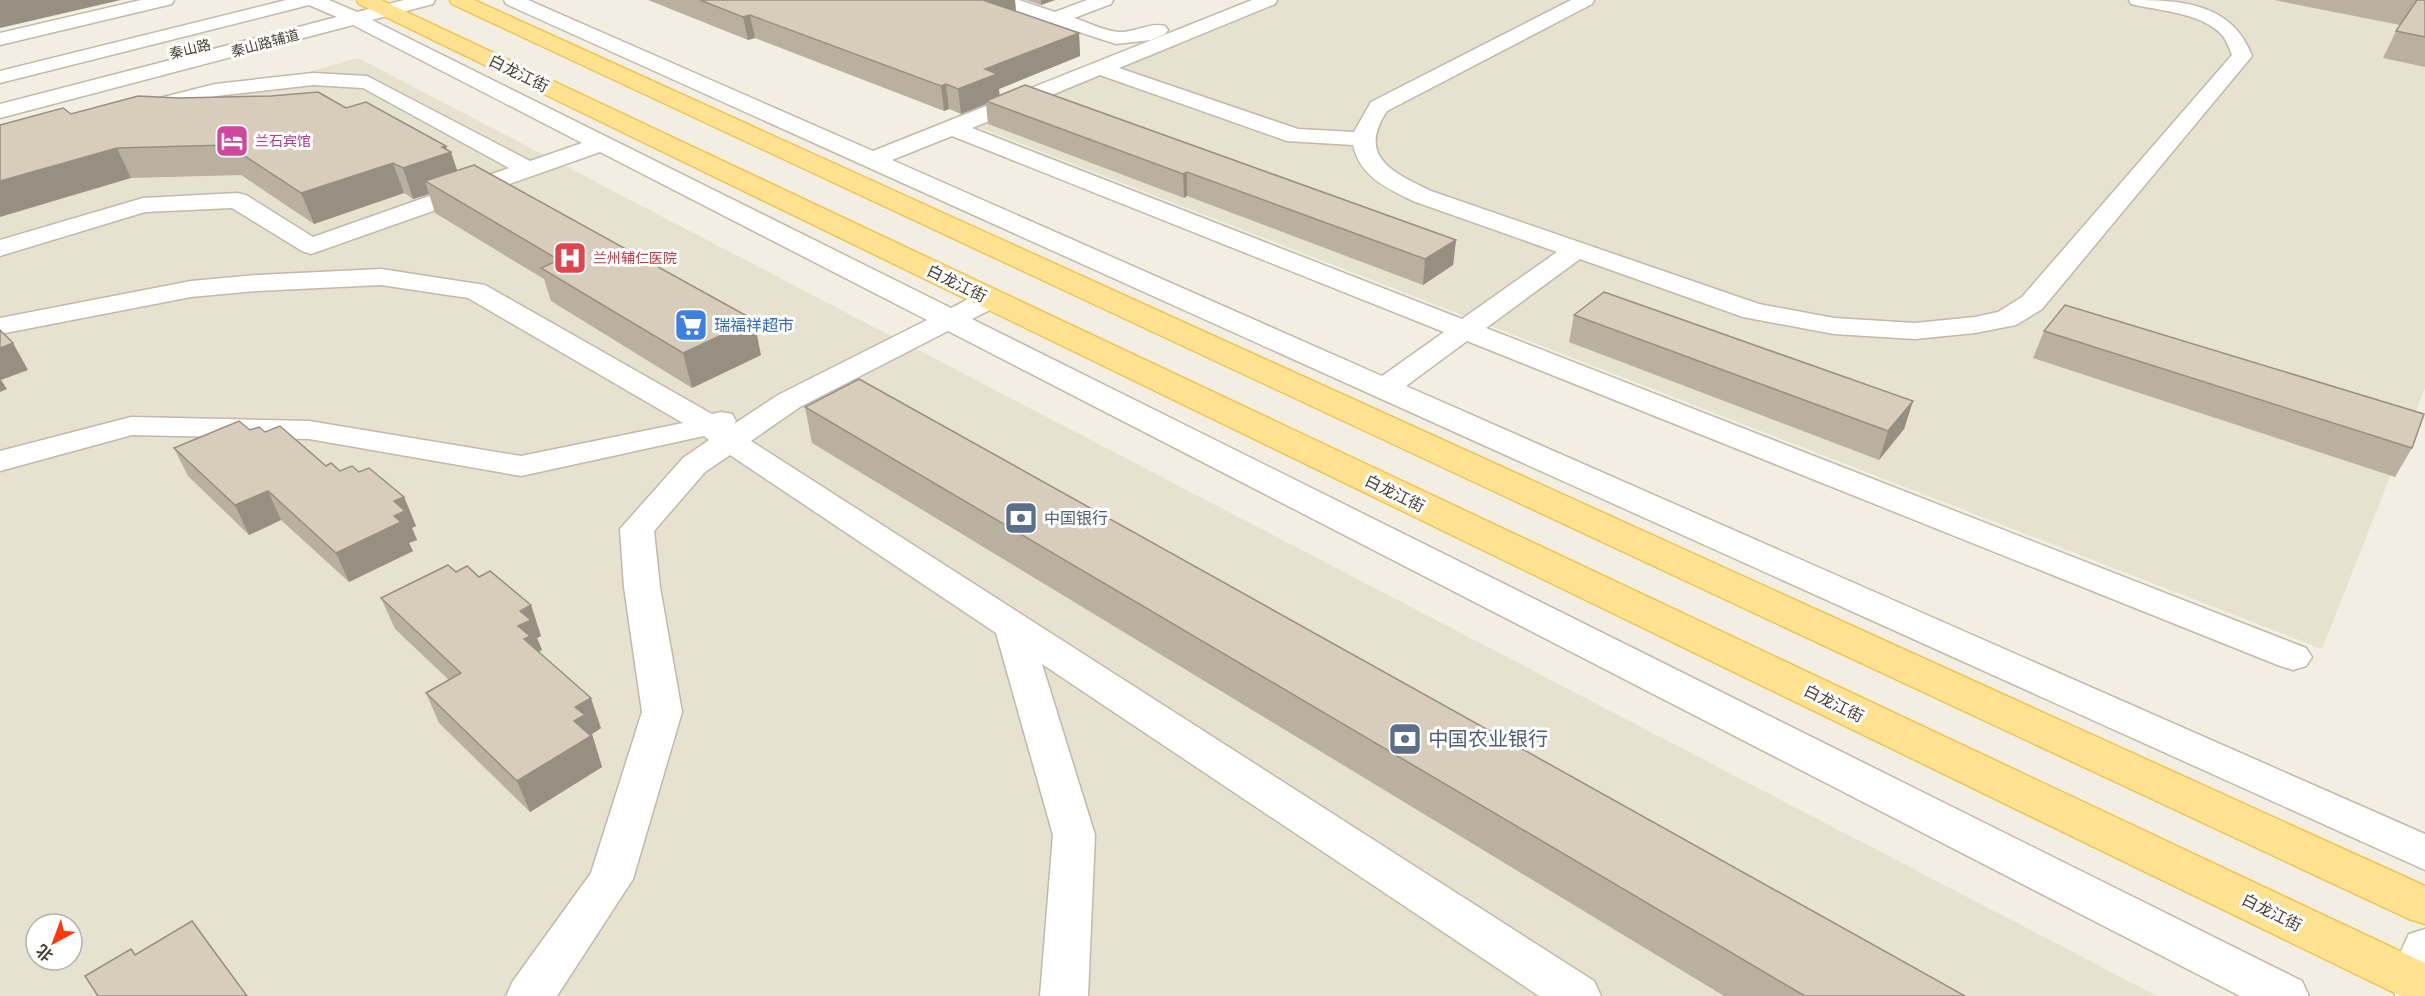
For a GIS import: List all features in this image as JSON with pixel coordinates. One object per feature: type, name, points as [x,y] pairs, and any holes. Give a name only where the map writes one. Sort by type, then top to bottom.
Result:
[{"type":"main road","points":[[459,0],[2425,906]]},
{"type":"main road","name":"白龙江街","points":[[352,5],[717,168],[2421,978]]},
{"type":"street","points":[[0,39],[165,0]]},
{"type":"street","points":[[0,63],[252,0]]},
{"type":"street","name":"秦山路辅道","points":[[0,111],[352,5],[426,0]]},
{"type":"street","points":[[513,0],[2425,853]]},
{"type":"street","points":[[1000,0],[1116,38],[1144,36],[1235,0]]},
{"type":"street","points":[[1056,18],[1104,0]]},
{"type":"street","points":[[872,160],[1268,0]]},
{"type":"street","points":[[1585,0],[1379,107],[1365,130],[1364,154],[1380,174],[1412,191],[1752,311],[1834,326],[1915,331],[1975,325],[2006,319],[2032,303],[2242,56],[2237,41],[2224,27],[2186,10],[2138,0]]},
{"type":"street","name":"秦山路","points":[[0,77],[158,38],[352,5]]},
{"type":"street","name":"秦山路","points":[[0,98],[352,5]]},
{"type":"street","name":"白龙江街","points":[[352,5],[642,166],[2285,996]]},
{"type":"street","points":[[158,38],[181,51]]},
{"type":"street","points":[[1100,68],[1295,136],[1365,139]]},
{"type":"street","points":[[125,114],[215,90],[313,79],[367,82],[528,170]]},
{"type":"street","points":[[953,128],[2293,657]]},
{"type":"street","points":[[0,248],[143,205],[237,200],[311,246],[600,144]]},
{"type":"street","points":[[642,166],[717,168]]},
{"type":"street","points":[[1383,389],[1575,250]]},
{"type":"street","points":[[0,326],[191,289],[257,283],[381,277],[475,291],[527,319],[720,433],[1577,996]]},
{"type":"street","points":[[0,461],[131,426],[309,430],[521,466],[678,434],[720,433],[789,401],[990,299]]},
{"type":"street","points":[[530,996],[611,879],[662,712],[642,587],[637,529],[720,433]]},
{"type":"street","points":[[1012,626],[1074,835],[1064,996]]},
{"type":"shaded area","points":[[1248,0],[2425,0],[2425,388],[2322,649],[955,118]]},
{"type":"shaded area","points":[[358,58],[2157,996],[0,996],[0,158]]},
{"type":"building","points":[[700,0],[990,0],[986,1],[1079,33],[985,69],[997,74],[958,89],[946,84],[941,86],[750,15],[743,17]]},
{"type":"building","points":[[2417,0],[2425,0],[2425,37],[2396,31]]},
{"type":"building","points":[[1025,85],[1456,240],[1425,259],[1187,172],[1183,174],[986,101]]},
{"type":"building","points":[[318,92],[346,108],[366,102],[446,146],[442,147],[451,152],[403,168],[393,163],[301,193],[228,145],[117,148],[0,181],[0,125],[63,108],[71,114],[138,96],[178,98],[271,96]]},
{"type":"building","points":[[474,165],[754,320],[683,353],[541,268],[559,260],[425,181]]},
{"type":"building","points":[[1604,292],[1913,401],[1888,431],[1574,315]]},
{"type":"building","points":[[2065,305],[2424,414],[2412,448],[2044,331]]},
{"type":"building","points":[[0,330],[13,343],[0,348]]},
{"type":"building","points":[[859,379],[1965,996],[1805,996],[805,407]]},
{"type":"building","points":[[239,421],[250,430],[259,427],[265,432],[280,426],[326,466],[331,463],[340,471],[352,466],[359,472],[369,468],[404,497],[394,501],[405,511],[394,516],[401,522],[336,553],[268,491],[235,505],[174,448]]},
{"type":"building","points":[[448,565],[456,572],[467,566],[479,577],[490,571],[531,605],[520,611],[531,620],[518,626],[530,636],[524,639],[591,698],[575,707],[585,715],[574,721],[591,736],[517,781],[426,693],[461,673],[381,598]]},
{"type":"building","points":[[192,921],[247,996],[98,996],[85,976],[131,949],[135,955]]},
{"type":"place","name":"兰石宾馆","points":[[232,141]]},
{"type":"place","name":"兰州辅仁医院","points":[[570,258]]},
{"type":"place","name":"瑞福祥超市","points":[[691,325]]},
{"type":"place","name":"中国银行","points":[[1021,518]]},
{"type":"place","name":"中国农业银行","points":[[1405,739]]}]
